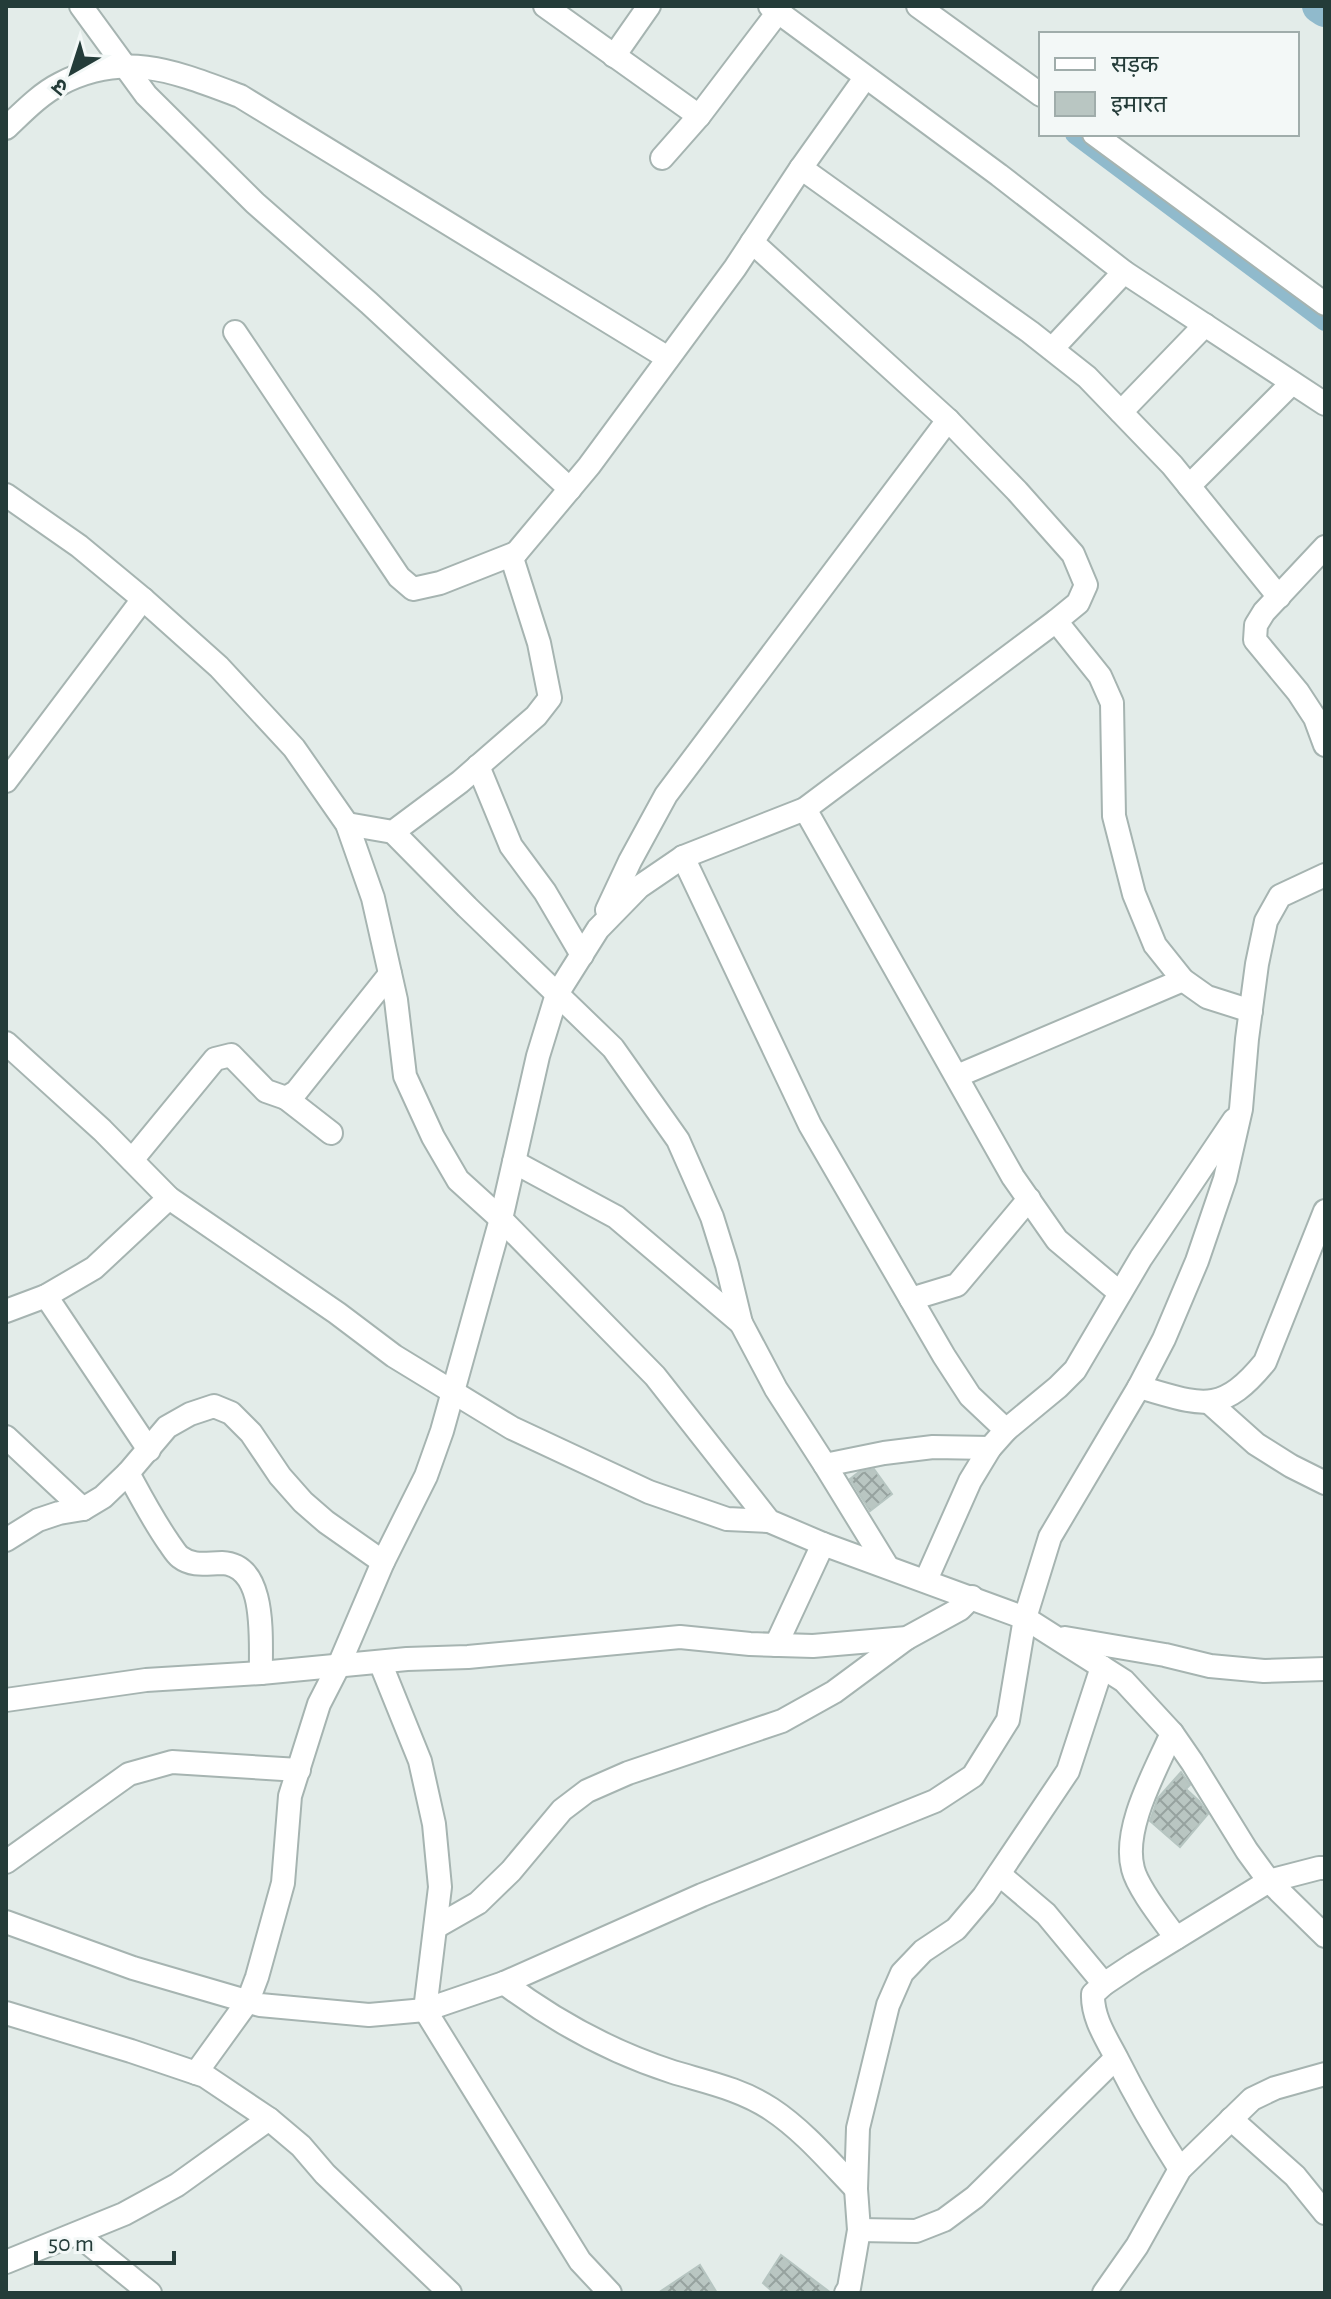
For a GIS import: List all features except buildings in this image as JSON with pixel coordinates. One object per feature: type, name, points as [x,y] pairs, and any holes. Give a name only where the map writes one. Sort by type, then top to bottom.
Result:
[{"type":"street","points":[[81,6],[146,95],[255,203],[380,313],[570,489]]},
{"type":"street","points":[[545,6],[699,116]]},
{"type":"street","points":[[614,56],[649,6]]},
{"type":"street","points":[[918,6],[1039,94]]},
{"type":"street","points":[[662,158],[699,116],[774,9],[999,175],[1124,272],[1325,404]]},
{"type":"street","points":[[6,128],[57,86],[90,71],[122,65],[179,73],[240,96],[668,358]]},
{"type":"street","points":[[393,832],[478,766],[536,716],[550,698],[539,643],[512,558],[589,466],[752,242],[865,78]]},
{"type":"street","points":[[1097,136],[1325,304]]},
{"type":"street","points":[[801,168],[1087,377],[1189,486],[1279,597]]},
{"type":"street","points":[[598,929],[639,887],[683,857],[805,809],[1056,621],[1078,603],[1086,585],[1073,554],[948,420],[752,242]]},
{"type":"street","points":[[1052,349],[1124,272]]},
{"type":"street","points":[[1121,412],[1205,325]]},
{"type":"street","points":[[235,332],[399,577],[413,589],[440,583],[516,553]]},
{"type":"street","points":[[1189,486],[1292,383]]},
{"type":"street","points":[[196,2073],[248,2001],[268,1943],[283,1883],[290,1796],[319,1704],[426,1476],[442,1431],[501,1219],[538,1056],[557,994],[598,929],[666,795],[948,420]]},
{"type":"street","points":[[6,495],[79,546],[143,599],[219,667],[294,748],[347,824],[373,898],[396,1000],[405,1076],[433,1137],[458,1180],[501,1219],[655,1376],[769,1521]]},
{"type":"street","points":[[1325,547],[1264,612],[1256,625],[1255,640],[1298,692],[1315,718],[1325,745]]},
{"type":"street","points":[[6,781],[143,599]]},
{"type":"street","points":[[1056,621],[1100,676],[1112,703],[1114,816],[1134,894],[1155,945],[1183,980],[1207,997],[1251,1011]]},
{"type":"street","points":[[478,766],[511,846],[545,892],[582,955]]},
{"type":"street","points":[[805,809],[1013,1177],[1057,1240],[1120,1293]]},
{"type":"street","points":[[347,824],[393,832],[613,1048],[678,1140],[712,1217],[741,1323],[776,1389],[887,1566]]},
{"type":"street","points":[[683,857],[810,1125],[970,1396],[1006,1430]]},
{"type":"street","points":[[6,1922],[133,1968],[260,2005],[369,2015],[425,2010],[504,1983],[702,1895],[935,1801],[973,1776],[1008,1720],[1025,1618],[1050,1537],[1139,1387],[1164,1339],[1197,1261],[1225,1179],[1241,1109],[1257,964],[1266,921],[1280,896],[1325,875]]},
{"type":"street","points":[[286,1098],[296,1092],[390,974]]},
{"type":"street","points":[[957,1076],[1183,980]]},
{"type":"street","points":[[6,1043],[169,1198],[337,1313],[394,1356],[512,1428],[649,1492],[727,1519],[769,1521],[1025,1618],[1124,1681],[1172,1733],[1269,1881],[1325,1936]]},
{"type":"street","points":[[132,1160],[215,1059],[231,1055],[266,1091],[286,1098],[331,1133]]},
{"type":"street","points":[[926,1580],[970,1481],[990,1448],[1006,1430],[1075,1370],[1120,1293],[1241,1109]]},
{"type":"street","points":[[514,1162],[616,1217],[741,1323]]},
{"type":"street","points":[[6,1311],[46,1296],[94,1268],[169,1198]]},
{"type":"street","points":[[911,1299],[957,1285],[1029,1199]]},
{"type":"street","points":[[1139,1387],[1210,1403],[1231,1395],[1249,1382],[1265,1362],[1325,1211]]},
{"type":"street","points":[[46,1296],[149,1450]]},
{"type":"street","points":[[1210,1403],[1256,1444],[1325,1483]]},
{"type":"street","points":[[6,1540],[38,1520],[83,1509],[103,1497],[167,1427],[190,1414],[214,1406],[231,1413],[251,1433],[280,1476],[303,1502],[383,1562]]},
{"type":"street","points":[[6,1437],[83,1509]]},
{"type":"street","points":[[825,1465],[933,1447],[990,1448]]},
{"type":"street","points":[[128,1473],[152,1520],[179,1557],[201,1565],[222,1563],[238,1566],[247,1574],[255,1588],[260,1622],[261,1673]]},
{"type":"street","points":[[776,1645],[823,1544]]},
{"type":"street","points":[[436,1927],[478,1903],[511,1871],[562,1810],[587,1791],[628,1773],[782,1721],[834,1692],[907,1638],[960,1609],[972,1597]]},
{"type":"street","points":[[1053,1635],[1210,1666],[1264,1671],[1324,1667]]},
{"type":"street","points":[[6,1700],[146,1680],[468,1657],[680,1637],[813,1646],[907,1638]]},
{"type":"street","points":[[380,1662],[420,1761],[431,1812],[440,1887],[425,2010],[580,2261],[610,2293]]},
{"type":"street","points":[[846,2293],[859,2230],[856,2189],[858,2128],[888,2005],[902,1973],[923,1951],[956,1929],[984,1896],[1068,1771],[1102,1667]]},
{"type":"street","points":[[1172,1733],[1137,1815],[1131,1844],[1133,1870],[1176,1938]]},
{"type":"street","points":[[6,1862],[129,1774],[172,1762],[299,1770]]},
{"type":"street","points":[[1180,2169],[1144,2112],[1116,2058],[1093,2008],[1093,1994],[1104,1984],[1269,1881],[1325,1868]]},
{"type":"street","points":[[999,1874],[1046,1914],[1104,1984]]},
{"type":"street","points":[[504,1983],[531,2003],[601,2044],[672,2071],[721,2085],[771,2108],[810,2141],[856,2189]]},
{"type":"street","points":[[6,2013],[205,2076],[269,2119],[301,2146],[325,2174],[450,2293]]},
{"type":"street","points":[[859,2230],[916,2231],[944,2220],[975,2197],[1116,2058]]},
{"type":"street","points":[[1104,2293],[1137,2246],[1180,2169],[1252,2099],[1275,2088],[1325,2074]]},
{"type":"street","points":[[6,2262],[124,2214],[177,2185],[269,2119]]},
{"type":"street","points":[[1231,2119],[1295,2176],[1325,2213]]},
{"type":"street","points":[[77,2234],[150,2293]]},
{"type":"waterway","points":[[1319,6],[1325,10]]},
{"type":"waterway","points":[[1078,136],[1325,321]]}]
